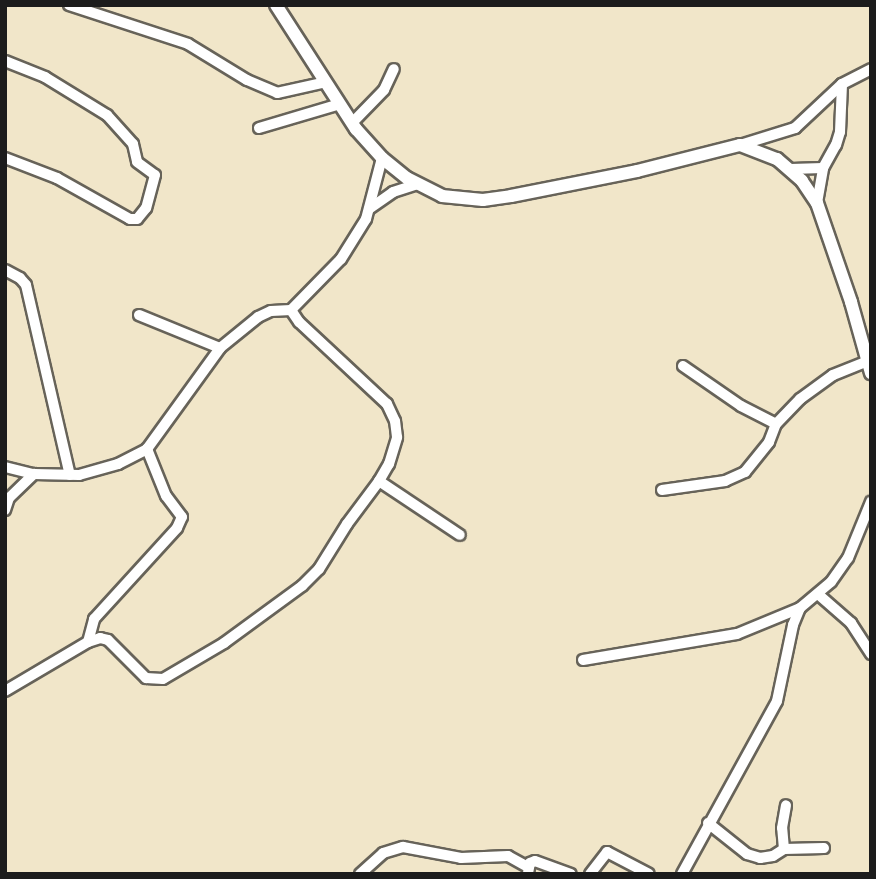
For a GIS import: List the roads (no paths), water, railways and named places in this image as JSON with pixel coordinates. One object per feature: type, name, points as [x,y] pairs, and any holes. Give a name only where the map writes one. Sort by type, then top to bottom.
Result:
[{"type":"street","points":[[69,5],[94,9],[188,44],[247,80],[277,93],[326,82]]},
{"type":"street","points":[[265,5],[278,9],[352,123],[382,158],[418,184],[454,200],[482,200],[637,171],[795,128],[842,84],[871,69]]},
{"type":"street","points":[[5,61],[45,77],[107,115],[133,144],[137,162],[155,175],[146,208],[137,219],[130,219],[57,178],[5,158]]},
{"type":"street","points":[[352,123],[384,90],[394,69]]},
{"type":"street","points":[[817,203],[823,168],[840,132],[842,84]]},
{"type":"street","points":[[259,128],[340,104]]},
{"type":"street","points":[[662,490],[725,481],[746,472],[769,442],[776,424],[816,386],[869,367],[851,302],[817,203],[792,169],[777,159],[740,145]]},
{"type":"street","points":[[5,467],[34,474],[79,475],[118,464],[147,449],[220,348],[258,317],[271,311],[291,310],[341,259],[359,234],[369,209],[382,158]]},
{"type":"street","points":[[792,169],[823,168]]},
{"type":"street","points":[[369,209],[393,192],[418,184]]},
{"type":"street","points":[[5,270],[20,278],[26,285],[70,475]]},
{"type":"street","points":[[5,691],[88,642],[108,640],[146,678],[163,679],[224,643],[302,586],[319,569],[347,524],[379,481],[389,464],[397,437],[395,421],[387,404],[299,322],[291,310]]},
{"type":"street","points":[[139,315],[220,348]]},
{"type":"street","points":[[683,366],[741,406],[776,424]]},
{"type":"street","points":[[88,642],[94,619],[177,528],[182,517],[166,496],[147,449]]},
{"type":"street","points":[[5,510],[9,498],[34,474]]},
{"type":"street","points":[[379,481],[460,536]]},
{"type":"street","points":[[583,660],[737,634],[800,608],[818,595],[848,558],[871,502]]},
{"type":"street","points":[[818,595],[851,623],[871,654]]},
{"type":"street","points":[[682,874],[708,823],[749,757],[777,701],[793,625],[800,608]]},
{"type":"street","points":[[783,849],[782,828],[786,805]]},
{"type":"street","points":[[708,823],[747,854],[760,858],[773,856],[783,849],[824,848]]},
{"type":"street","points":[[682,874],[699,843]]},
{"type":"street","points":[[360,874],[383,853],[403,847],[461,858],[508,856],[528,870],[536,862],[570,874]]},
{"type":"street","points":[[590,874],[607,852],[649,874]]}]
